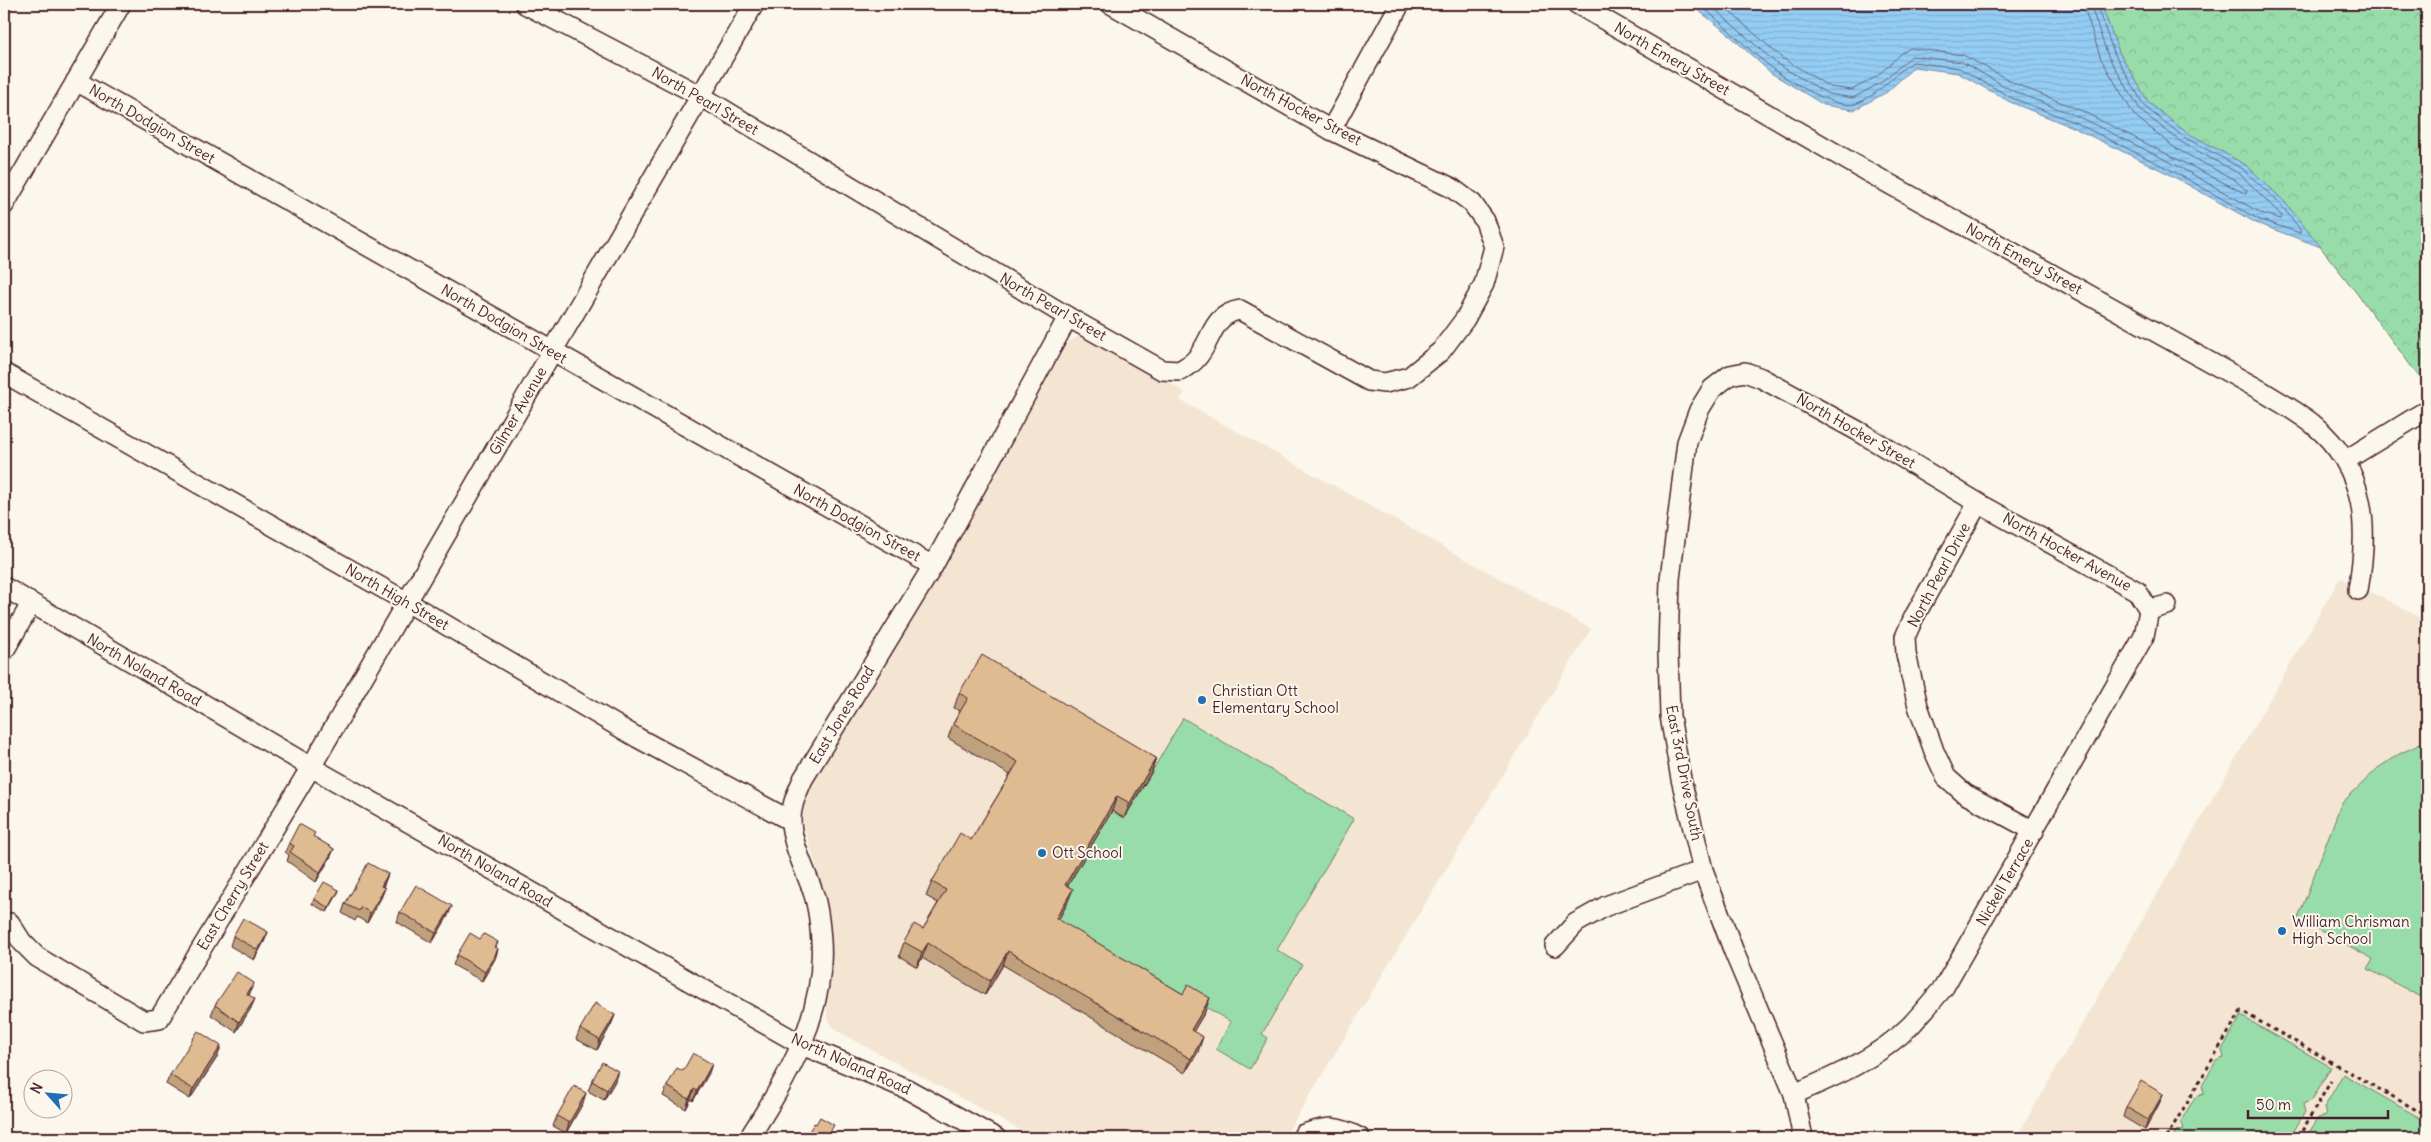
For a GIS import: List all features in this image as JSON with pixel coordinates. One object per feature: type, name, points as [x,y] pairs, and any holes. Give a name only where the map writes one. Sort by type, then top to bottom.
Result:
[{"type":"street","points":[[4,205],[122,4]]},
{"type":"street","name":"North Pearl Street","points":[[525,4],[701,96],[1068,317],[1162,370],[1180,372],[1197,358],[1217,324],[1228,312],[1240,310],[1369,381],[1392,382],[1410,376],[1441,351],[1464,319],[1484,284],[1494,247],[1485,221]]},
{"type":"street","name":"Gilmer Avenue","points":[[311,767],[754,4]]},
{"type":"street","name":"North Hocker Street","points":[[1111,4],[1332,130],[1452,188],[1472,203],[1485,221]]},
{"type":"street","points":[[1332,130],[1400,4]]},
{"type":"street","name":"North Emery Street","points":[[1577,4],[1866,171],[2262,391],[2313,424],[2330,440],[2346,460],[2356,484],[2364,517],[2364,554],[2358,590]]},
{"type":"street","name":"North Dodgion Street","points":[[76,81],[933,566]]},
{"type":"street","name":"East Jones Road","points":[[749,1138],[786,1079],[802,1045],[818,989],[821,941],[814,894],[794,842],[791,821],[793,804],[803,779],[933,566],[1068,317]]},
{"type":"street","name":"North High Street","points":[[4,372],[408,602],[638,738],[791,821]]},
{"type":"street","name":"North Hocker Street","points":[[1730,375],[1746,372],[1761,378],[1858,431],[1978,503]]},
{"type":"street","name":"East 3rd Drive South","points":[[1730,375],[1712,389],[1699,410],[1687,442],[1670,579],[1668,650],[1670,716],[1681,778],[1703,870],[1734,952],[1794,1094],[1803,1138]]},
{"type":"street","points":[[2346,460],[2427,410]]},
{"type":"street","name":"North Hocker Avenue","points":[[1978,503],[2137,591],[2158,608]]},
{"type":"street","name":"North Pearl Drive","points":[[1978,503],[1914,617],[1905,637],[1906,654],[1918,706],[1934,751],[1946,777],[1965,794],[2034,831]]},
{"type":"street","name":"North Noland Road","points":[[4,587],[311,767],[802,1045],[907,1088],[996,1138]]},
{"type":"street","points":[[4,651],[31,604]]},
{"type":"street","name":"Nickell Terrace","points":[[1794,1094],[1842,1074],[1878,1052],[1910,1026],[1944,987],[2034,831],[2158,608]]},
{"type":"street","name":"East Cherry Street","points":[[10,923],[22,942],[37,957],[144,1021],[159,1019],[311,767]]},
{"type":"street","points":[[1555,946],[1576,923],[1606,906],[1703,870]]},
{"type":"street","points":[[1308,1135],[1325,1127],[1340,1127],[1360,1138]]},
{"type":"path","points":[[2166,1138],[2241,1011],[2427,1116]]},
{"type":"path","points":[[2298,1138],[2331,1081]]},
{"type":"shaded area","name":"Christian Ott Elementary School","points":[[1081,335],[1097,339],[1185,392],[1180,400],[1591,629],[1284,1138],[1035,1138],[841,1033],[832,1026],[827,1016],[822,885],[802,821],[804,796],[814,772],[1068,342]]},
{"type":"shaded area","name":"William Chrisman High School","points":[[2340,578],[2384,598],[2427,622],[2427,1138],[2016,1138]]},
{"type":"green space","points":[[2101,4],[2427,4],[2427,384],[2414,370],[2284,201],[2246,165],[2186,132],[2149,103],[2119,52]]},
{"type":"green space","points":[[1183,718],[1354,819],[1277,950],[1302,965],[1262,1034],[1268,1038],[1250,1069],[1216,1049],[1231,1022],[1075,930],[1051,933],[1067,904],[1060,899],[1112,811],[1125,818]]},
{"type":"green space","points":[[2427,741],[2427,994],[2425,999],[2368,969],[2373,959],[2298,918],[2341,804],[2378,768],[2399,754]]},
{"type":"green space","points":[[2241,1016],[2331,1067],[2312,1100],[2303,1104],[2305,1112],[2291,1136],[2172,1138],[2176,1131],[2184,1129],[2181,1121],[2195,1097],[2204,1094],[2202,1086],[2216,1061],[2224,1058],[2222,1050]]},
{"type":"green space","points":[[2343,1074],[2427,1122],[2427,1133],[2424,1138],[2306,1138],[2318,1118],[2326,1116],[2324,1108]]},
{"type":"water","points":[[1690,4],[2101,4],[2119,52],[2149,103],[2186,132],[2246,165],[2284,201],[2321,247],[2256,223],[2167,173],[2072,127],[2010,102],[1958,73],[1914,67],[1887,92],[1854,110],[1824,105],[1771,73],[1725,31]]},
{"type":"building","points":[[982,655],[1156,758],[1130,803],[1117,796],[1065,885],[1073,889],[1056,918],[1183,994],[1188,985],[1210,998],[1191,1030],[1203,1037],[1191,1059],[1008,951],[990,981],[928,943],[922,952],[904,942],[914,924],[923,929],[946,890],[932,882],[960,833],[971,840],[1018,762],[953,724],[968,698],[959,693]]},
{"type":"building","points":[[299,824],[315,833],[313,836],[334,849],[320,872],[290,852],[294,846],[289,843]]},
{"type":"building","points":[[368,863],[388,874],[381,886],[385,888],[370,913],[361,907],[359,911],[345,904]]},
{"type":"building","points":[[324,882],[339,890],[329,908],[314,899]]},
{"type":"building","points":[[416,885],[452,906],[436,933],[400,912]]},
{"type":"building","points":[[243,918],[268,932],[258,950],[233,936]]},
{"type":"building","points":[[470,933],[480,939],[484,934],[498,942],[494,947],[498,949],[485,972],[457,955]]},
{"type":"building","points":[[237,972],[254,983],[247,994],[255,999],[239,1022],[215,1005]]},
{"type":"building","points":[[595,1003],[615,1015],[600,1040],[580,1029]]},
{"type":"building","points":[[198,1031],[221,1046],[193,1089],[170,1075]]},
{"type":"building","points":[[693,1053],[712,1064],[697,1091],[694,1089],[689,1099],[667,1086],[677,1068],[683,1071]]},
{"type":"building","points":[[602,1062],[618,1071],[607,1090],[592,1081]]},
{"type":"building","points":[[2141,1081],[2163,1094],[2148,1120],[2126,1107]]},
{"type":"building","points":[[574,1086],[586,1093],[569,1123],[557,1116]]},
{"type":"building","points":[[820,1117],[834,1125],[830,1132],[833,1134],[830,1138],[805,1138],[814,1123],[816,1124]]},
{"type":"place","name":"Christian Ott Elementary School","points":[[1202,700]]},
{"type":"place","name":"Ott School","points":[[1042,853]]},
{"type":"place","name":"William Chrisman High School","points":[[2282,931]]}]
